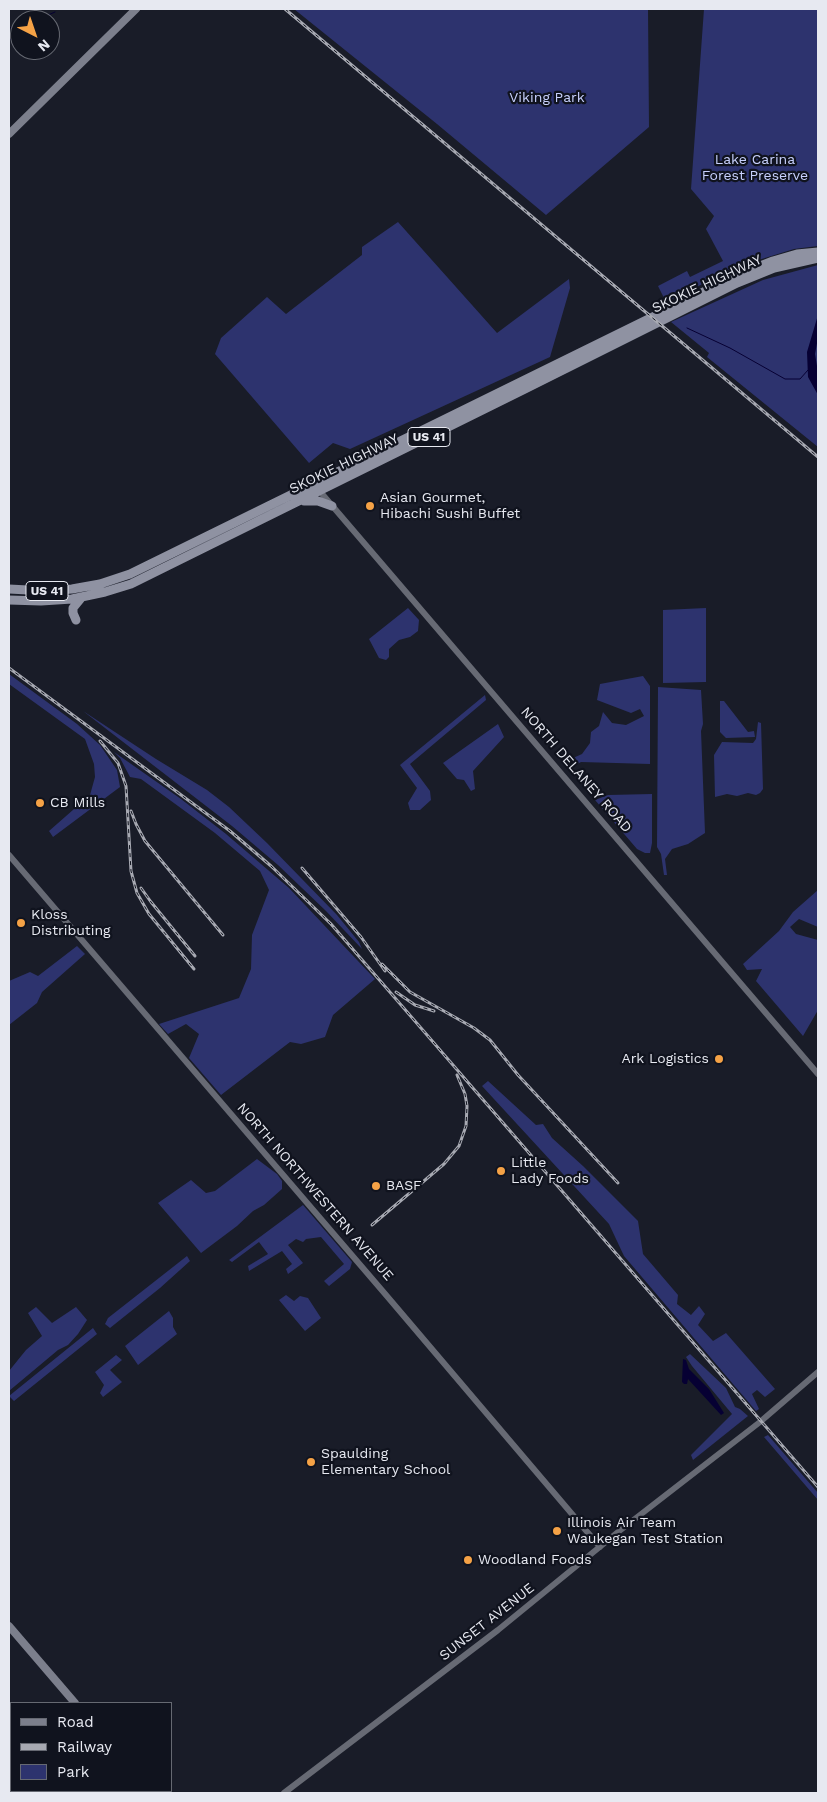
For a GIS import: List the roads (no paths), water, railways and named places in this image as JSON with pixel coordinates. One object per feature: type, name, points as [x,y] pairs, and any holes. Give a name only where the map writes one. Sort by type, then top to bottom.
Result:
[{"type":"highway","name":"SKOKIE HIGHWAY","points":[[9,589],[59,590],[85,587],[114,580],[164,558],[740,274],[773,261],[798,254],[818,252]]},
{"type":"highway","name":"SKOKIE HIGHWAY","points":[[9,600],[62,600],[82,597],[120,588],[151,575],[737,283],[774,268],[818,258]]},
{"type":"highway","points":[[298,502],[318,501],[332,506]]},
{"type":"highway","points":[[76,620],[73,608],[82,597]]},
{"type":"main road","points":[[9,134],[136,9]]},
{"type":"main road","points":[[9,1626],[74,1702]]},
{"type":"street","name":"NORTH DELANEY ROAD","points":[[313,484],[818,1074]]},
{"type":"street","name":"NORTH NORTHWESTERN AVENUE","points":[[9,855],[600,1547]]},
{"type":"street","name":"SUNSET AVENUE","points":[[284,1793],[498,1630],[600,1547],[760,1422],[818,1372]]},
{"type":"waterway","points":[[687,328],[730,348],[785,379],[800,379],[808,370]]},
{"type":"railway","points":[[285,9],[818,457]]},
{"type":"railway","points":[[9,668],[230,831],[271,866],[331,924],[818,1487]]},
{"type":"railway","points":[[100,741],[118,763],[126,786],[131,871],[137,893],[149,914],[194,969]]},
{"type":"railway","points":[[131,811],[145,841],[223,935]]},
{"type":"railway","points":[[302,868],[361,937],[385,971]]},
{"type":"railway","points":[[141,888],[195,956]]},
{"type":"railway","points":[[382,964],[410,992],[474,1028],[490,1040],[518,1075],[618,1183]]},
{"type":"railway","points":[[396,992],[415,1005],[434,1011]]},
{"type":"railway","points":[[372,1225],[444,1164],[459,1146],[466,1126],[467,1106],[465,1094],[457,1075]]},
{"type":"place","name":"Asian Gourmet, Hibachi Sushi Buffet","points":[[370,506]]},
{"type":"place","name":"CB Mills","points":[[40,803]]},
{"type":"place","name":"Kloss Distributing","points":[[21,923]]},
{"type":"place","name":"Ark Logistics","points":[[719,1059]]},
{"type":"place","name":"Little Lady Foods","points":[[501,1171]]},
{"type":"place","name":"BASF","points":[[376,1186]]},
{"type":"place","name":"Spaulding Elementary School","points":[[311,1462]]},
{"type":"place","name":"Illinois Air Team Waukegan Test Station","points":[[557,1531]]},
{"type":"place","name":"Woodland Foods","points":[[468,1560]]},
{"type":"park label","name":"Viking Park","points":[[547,98]]},
{"type":"park label","name":"Lake Carina Forest Preserve","points":[[755,168]]}]
